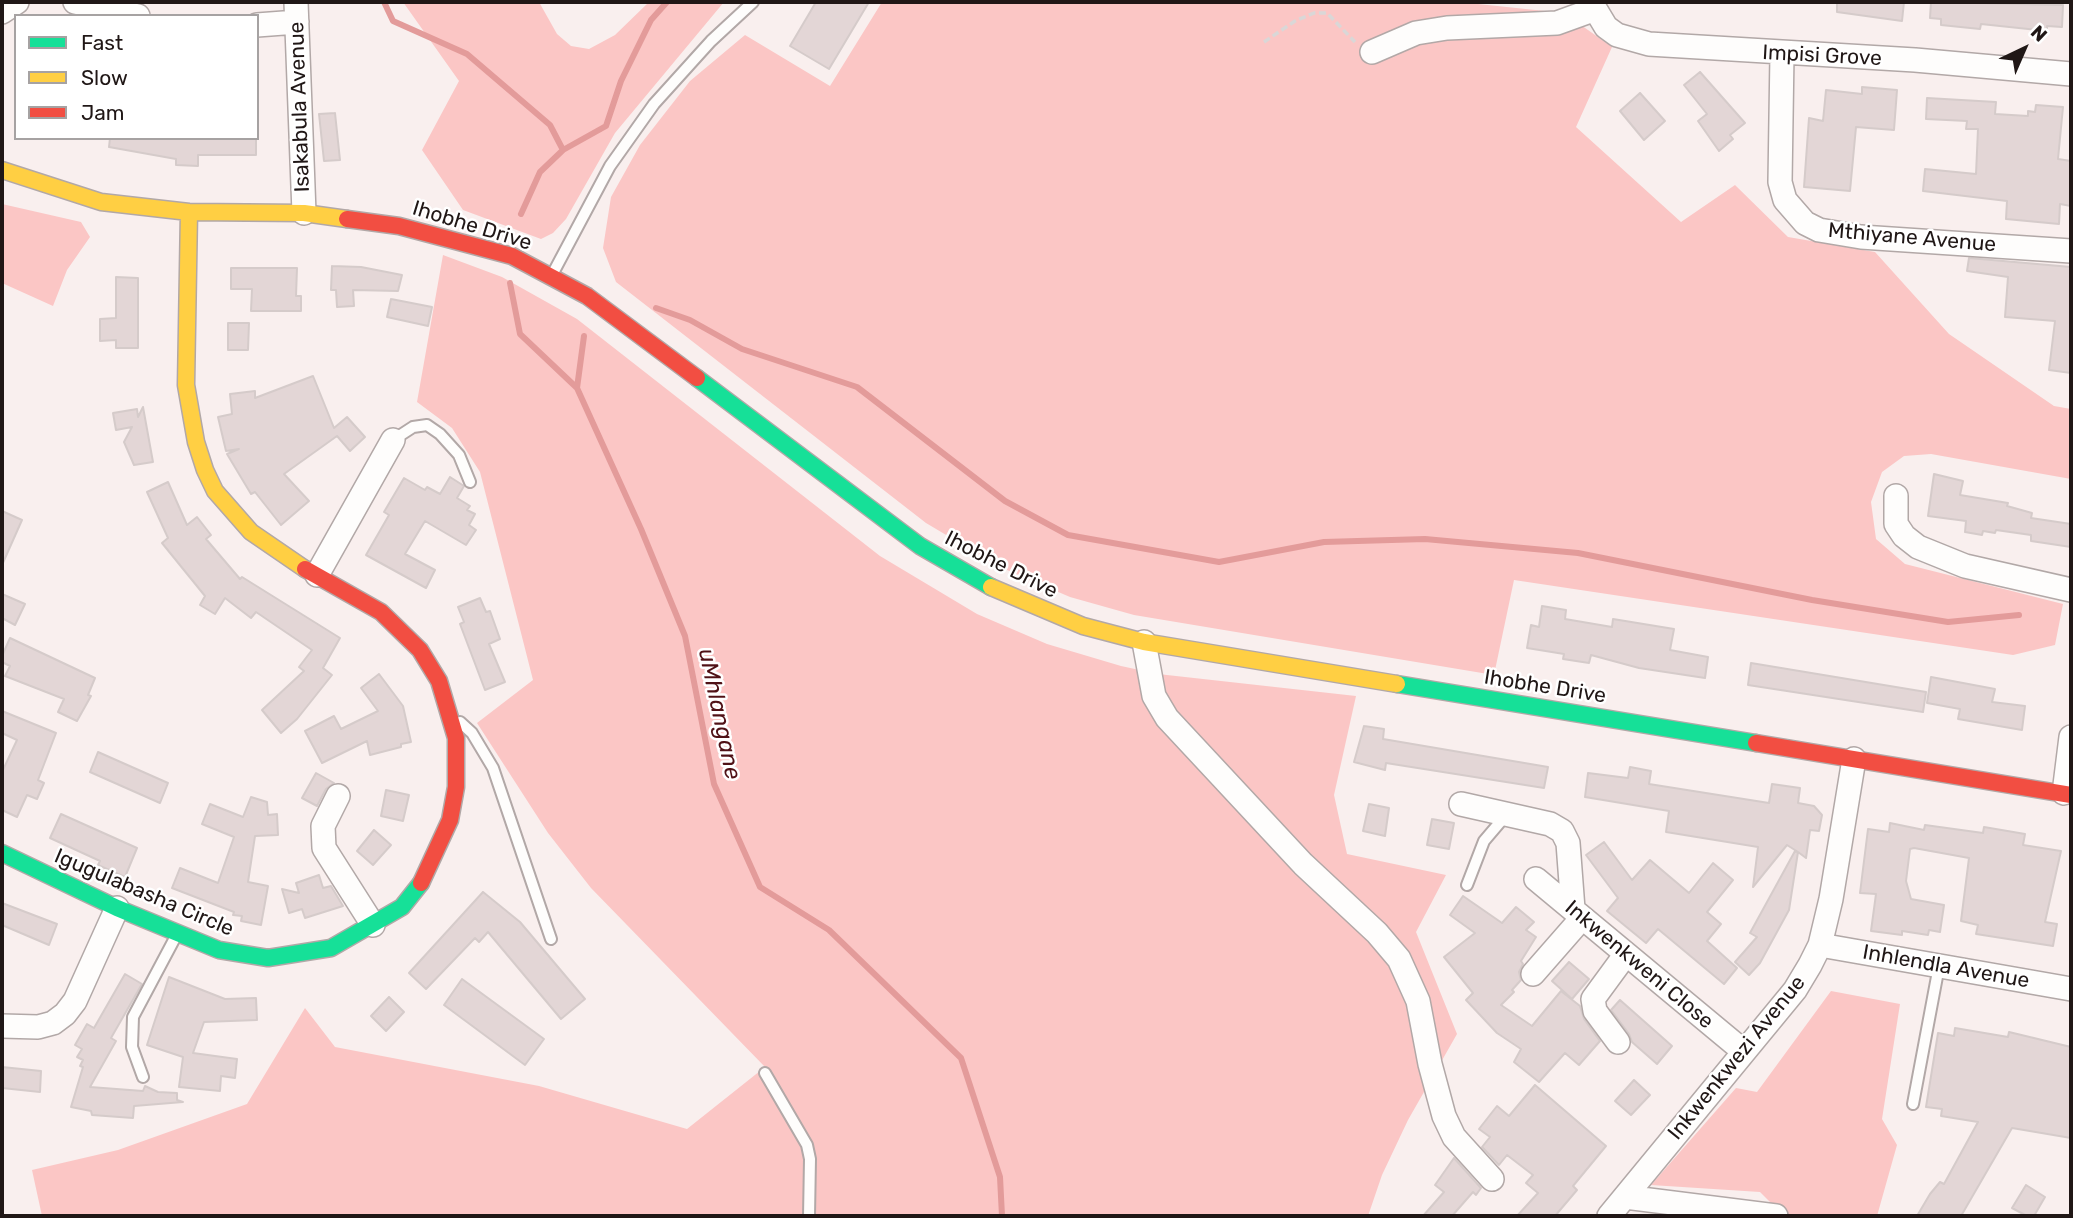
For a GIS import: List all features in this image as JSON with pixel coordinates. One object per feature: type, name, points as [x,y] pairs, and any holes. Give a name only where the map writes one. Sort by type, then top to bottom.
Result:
[{"type":"street","points":[[2,12],[17,2]]},
{"type":"street","points":[[75,2],[129,14]]},
{"type":"street","points":[[1372,52],[1416,33],[1447,28],[1557,23],[1592,6]]},
{"type":"street","name":"Impisi Grove","points":[[1592,6],[1606,27],[1617,35],[1649,44],[1914,60],[2071,74]]},
{"type":"street","points":[[259,24],[297,12]]},
{"type":"street","name":"Isakabula Avenue","points":[[297,12],[304,213]]},
{"type":"street","name":"Mthiyane Avenue","points":[[1782,54],[1780,182],[1785,200],[1805,223],[1826,232],[1861,237],[2071,251]]},
{"type":"street","name":"Ihobhe Drive","points":[[2,170],[101,202],[189,212],[304,213],[441,235],[512,257],[552,275],[587,296],[920,547],[1007,596],[1083,626],[1144,642],[2067,794]]},
{"type":"street","name":"Igugulabasha Circle","points":[[2,853],[117,908],[177,933],[239,956],[268,958],[331,948],[402,907],[423,881],[450,820],[457,762],[452,717],[439,681],[410,638],[381,612],[285,558],[251,532],[215,491],[205,470],[196,442],[186,385],[189,212]]},
{"type":"street","points":[[317,575],[393,440]]},
{"type":"street","points":[[1896,496],[1896,524],[1904,536],[1918,547],[1965,566],[2071,590]]},
{"type":"street","points":[[1144,642],[1154,696],[1167,718],[1303,864],[1377,933],[1399,959],[1418,1001],[1430,1064],[1450,1129],[1492,1180]]},
{"type":"street","points":[[2067,794],[2071,737]]},
{"type":"street","name":"Inkwenkwezi Avenue","points":[[1609,1216],[1742,1050],[1794,990],[1820,945],[1831,900],[1854,759]]},
{"type":"street","points":[[338,796],[323,826],[324,848],[373,925]]},
{"type":"street","points":[[1461,804],[1550,824],[1566,838],[1578,913],[1533,974]]},
{"type":"street","name":"Inkwenkweni Close","points":[[1536,879],[1742,1050]]},
{"type":"street","points":[[2,1026],[38,1027],[65,1014],[75,1001],[117,908]]},
{"type":"street","name":"Inhlendla Avenue","points":[[1820,945],[2071,989]]},
{"type":"street","points":[[1618,1042],[1595,1011],[1593,999],[1626,954]]},
{"type":"street","points":[[1625,1197],[1776,1216]]},
{"type":"lane","points":[[552,275],[610,166],[654,104],[710,41],[754,2]]},
{"type":"lane","points":[[393,440],[413,427],[427,425],[440,434],[459,456],[470,482]]},
{"type":"lane","points":[[452,717],[472,733],[493,768],[551,939]]},
{"type":"lane","points":[[1467,885],[1484,841],[1507,814]]},
{"type":"lane","points":[[144,1077],[132,1047],[133,1017],[177,933]]},
{"type":"lane","points":[[1913,1104],[1939,966]]},
{"type":"lane","points":[[765,1073],[796,1120],[807,1145],[810,1158],[809,1216]]},
{"type":"path","points":[[1264,42],[1295,21],[1314,13],[1327,13],[1355,42],[1372,52]]},
{"type":"shaded area","points":[[403,2],[539,2],[557,34],[571,46],[589,49],[615,35],[649,2],[724,2],[615,133],[566,219],[553,233],[541,239],[463,210],[422,150],[459,81]]},
{"type":"shaded area","points":[[882,2],[1459,2],[1564,13],[1612,47],[1576,127],[1681,222],[1735,185],[1788,237],[1875,252],[1949,334],[2054,406],[2071,409],[2071,479],[1931,454],[1904,456],[1882,472],[1871,502],[1876,539],[1905,564],[2063,604],[2055,645],[2013,655],[1514,580],[1494,675],[1134,615],[1070,597],[1000,567],[926,523],[616,282],[603,248],[611,197],[640,145],[690,81],[745,35],[830,86]]},
{"type":"shaded area","points":[[2,204],[81,222],[90,237],[67,270],[53,306],[2,283]]},
{"type":"shaded area","points":[[443,255],[502,277],[577,319],[880,556],[977,614],[1047,644],[1121,666],[1158,674],[1356,696],[1334,795],[1347,854],[1446,875],[1416,932],[1457,1034],[1408,1120],[1382,1175],[1368,1216],[42,1216],[32,1170],[118,1150],[247,1104],[305,1008],[335,1047],[539,1086],[687,1129],[765,1067],[591,888],[548,833],[477,723],[533,680],[480,472],[452,428],[417,402]]},
{"type":"shaded area","points":[[1831,991],[1900,1004],[1882,1119],[1897,1145],[1877,1216],[1784,1216],[1760,1192],[1651,1185],[1736,1088],[1757,1092]]},
{"type":"building","points":[[816,2],[869,2],[829,69],[790,46]]},
{"type":"building","points":[[1837,2],[1904,2],[1902,21],[1837,12]]},
{"type":"building","points":[[1931,2],[2063,5],[2062,27],[2047,26],[2047,31],[1981,24],[1980,29],[1941,25],[1941,19],[1930,18]]},
{"type":"building","points":[[1700,72],[1745,123],[1730,135],[1733,139],[1719,151],[1698,121],[1707,114],[1684,85]]},
{"type":"building","points":[[1862,87],[1897,90],[1894,130],[1856,127],[1850,191],[1804,187],[1809,118],[1823,121],[1826,90],[1862,94]]},
{"type":"building","points":[[1640,93],[1665,121],[1644,140],[1620,111]]},
{"type":"building","points":[[1927,98],[1996,102],[1995,114],[2028,116],[2028,111],[2035,112],[2036,105],[2063,107],[2058,159],[2071,161],[2071,206],[2060,204],[2059,224],[2006,219],[2007,201],[1923,191],[1925,169],[1976,174],[1978,129],[1966,129],[1967,121],[1926,119]]},
{"type":"building","points":[[335,113],[340,160],[324,161],[319,114]]},
{"type":"building","points":[[110,140],[256,140],[256,155],[198,155],[198,166],[176,165],[176,159],[109,147]]},
{"type":"building","points":[[1969,258],[2071,267],[2071,373],[2049,370],[2055,321],[2005,317],[2008,277],[1967,271]]},
{"type":"building","points":[[332,266],[361,267],[402,275],[398,291],[353,290],[354,306],[337,307],[336,290],[331,290]]},
{"type":"building","points":[[231,268],[297,268],[296,296],[301,296],[301,311],[251,311],[252,289],[231,289]]},
{"type":"building","points":[[116,277],[138,278],[138,348],[116,348],[116,340],[100,341],[100,319],[116,318]]},
{"type":"building","points":[[391,299],[432,307],[428,326],[387,317]]},
{"type":"building","points":[[228,323],[249,323],[248,350],[228,350]]},
{"type":"building","points":[[313,376],[334,428],[347,417],[365,437],[350,451],[337,436],[284,474],[309,501],[281,525],[255,492],[251,494],[227,454],[239,449],[226,451],[218,417],[232,414],[230,394],[255,391],[255,398]]},
{"type":"building","points":[[143,407],[153,462],[134,465],[124,442],[132,427],[116,430],[113,413],[137,409],[138,417]]},
{"type":"building","points":[[1934,474],[1963,481],[1960,495],[2008,503],[2007,506],[2032,513],[2031,518],[2071,524],[2071,547],[2031,541],[2031,535],[1996,530],[1995,533],[1983,531],[1982,535],[1965,532],[1966,521],[1928,516]]},
{"type":"building","points":[[450,477],[464,486],[457,498],[470,506],[467,510],[475,514],[469,525],[476,530],[466,545],[425,521],[405,554],[435,570],[426,588],[366,555],[389,515],[384,512],[404,478],[425,490],[427,487],[440,494]]},
{"type":"building","points":[[168,482],[187,525],[197,517],[211,535],[206,539],[240,579],[242,577],[340,638],[323,668],[332,675],[297,719],[281,733],[262,710],[304,671],[299,667],[312,650],[256,612],[251,618],[225,598],[215,614],[200,605],[205,596],[162,543],[168,538],[147,492]]},
{"type":"building","points":[[2,511],[22,520],[2,565]]},
{"type":"building","points":[[2,594],[25,604],[15,625],[2,618]]},
{"type":"building","points":[[480,598],[486,612],[490,611],[500,639],[489,644],[505,682],[485,690],[460,624],[464,622],[458,607]]},
{"type":"building","points":[[1542,606],[1566,610],[1565,619],[1612,627],[1613,619],[1674,629],[1670,650],[1708,657],[1705,678],[1639,668],[1591,655],[1589,663],[1563,659],[1564,654],[1527,648],[1531,625],[1539,627]]},
{"type":"building","points":[[10,638],[95,678],[88,695],[91,696],[77,721],[58,712],[64,699],[5,676],[10,666],[2,662],[2,656]]},
{"type":"building","points":[[1751,663],[1926,692],[1923,712],[1748,685]]},
{"type":"building","points":[[379,674],[403,706],[411,742],[370,755],[367,741],[322,763],[305,731],[334,716],[341,729],[378,711],[361,688]]},
{"type":"building","points":[[1931,677],[1995,689],[1992,702],[2025,706],[2022,730],[1958,719],[1960,709],[1927,703]]},
{"type":"building","points":[[2,711],[56,733],[38,780],[44,783],[37,799],[27,795],[17,817],[2,810],[2,772],[17,740],[2,733]]},
{"type":"building","points":[[1364,726],[1384,729],[1383,739],[1548,767],[1544,788],[1386,763],[1385,770],[1354,762]]},
{"type":"building","points":[[98,752],[168,783],[160,803],[90,772]]},
{"type":"building","points":[[1630,767],[1651,771],[1649,784],[1769,803],[1772,784],[1800,788],[1798,803],[1814,806],[1822,815],[1819,831],[1810,830],[1806,858],[1787,845],[1753,887],[1758,847],[1666,832],[1669,811],[1585,797],[1588,773],[1628,778]]},
{"type":"building","points":[[316,773],[334,783],[326,789],[317,806],[302,798]]},
{"type":"building","points":[[386,790],[409,795],[403,821],[381,816]]},
{"type":"building","points":[[251,797],[267,802],[268,815],[277,814],[278,835],[255,836],[248,882],[268,886],[261,925],[241,921],[242,916],[233,915],[234,912],[172,888],[180,868],[218,883],[234,837],[202,824],[210,804],[243,817]]},
{"type":"building","points":[[1369,804],[1389,808],[1385,836],[1363,831]]},
{"type":"building","points":[[61,814],[137,848],[125,877],[98,865],[100,861],[50,838]]},
{"type":"building","points":[[1432,819],[1454,823],[1449,849],[1427,845]]},
{"type":"building","points":[[1890,823],[1924,830],[1925,825],[1983,833],[1984,827],[2025,834],[2023,845],[2061,851],[2045,922],[2057,924],[2053,946],[1976,934],[1978,925],[1961,921],[1969,858],[1914,848],[1910,849],[1906,881],[1911,899],[1944,905],[1940,932],[1929,930],[1928,935],[1902,931],[1902,935],[1871,931],[1876,894],[1860,893],[1868,829],[1889,832]]},
{"type":"building","points":[[374,830],[391,845],[373,865],[357,851]]},
{"type":"building","points":[[1604,842],[1632,880],[1650,860],[1689,893],[1713,863],[1733,880],[1707,912],[1721,924],[1707,941],[1737,968],[1724,984],[1658,929],[1646,943],[1607,911],[1618,898],[1586,855]]},
{"type":"building","points":[[1795,851],[1798,852],[1789,910],[1760,963],[1749,975],[1735,962],[1757,937],[1750,933]]},
{"type":"building","points":[[319,875],[323,888],[331,886],[343,906],[305,918],[302,909],[289,913],[282,889],[299,893],[296,883]]},
{"type":"building","points":[[483,892],[520,922],[585,999],[561,1019],[488,932],[479,942],[475,938],[426,989],[409,973]]},
{"type":"building","points":[[1463,896],[1502,923],[1516,907],[1534,922],[1526,930],[1536,937],[1521,961],[1521,980],[1501,1005],[1532,1026],[1561,991],[1580,1006],[1584,1019],[1600,1041],[1579,1065],[1565,1053],[1539,1082],[1514,1062],[1521,1049],[1497,1033],[1466,1000],[1473,993],[1444,957],[1475,933],[1450,915]]},
{"type":"building","points":[[2,903],[57,924],[49,945],[2,925]]},
{"type":"building","points":[[1569,962],[1589,979],[1572,999],[1552,981]]},
{"type":"building","points":[[125,974],[142,984],[111,1038],[116,1041],[90,1087],[143,1091],[145,1086],[158,1092],[177,1093],[177,1100],[183,1102],[134,1106],[133,1118],[92,1115],[91,1111],[71,1107],[83,1067],[80,1066],[83,1060],[77,1057],[82,1049],[75,1045],[87,1024],[94,1028]]},
{"type":"building","points":[[169,977],[225,999],[256,998],[257,1020],[204,1022],[193,1053],[237,1059],[235,1078],[221,1076],[220,1091],[179,1087],[183,1057],[147,1045]]},
{"type":"building","points":[[462,979],[544,1039],[525,1065],[444,1005]]},
{"type":"building","points":[[389,997],[404,1012],[386,1031],[371,1016]]},
{"type":"building","points":[[1620,1000],[1672,1046],[1657,1064],[1632,1042],[1611,1010]]},
{"type":"building","points":[[1955,1028],[2008,1037],[2009,1032],[2071,1047],[2071,1138],[2012,1128],[1961,1216],[1917,1216],[1940,1182],[1944,1184],[1978,1122],[1941,1116],[1942,1109],[1926,1107],[1938,1033],[1954,1036]]},
{"type":"building","points":[[2,1067],[41,1071],[40,1092],[2,1088]]},
{"type":"building","points":[[1634,1080],[1650,1095],[1631,1115],[1615,1101]]},
{"type":"building","points":[[1535,1085],[1606,1146],[1573,1186],[1577,1190],[1555,1216],[1517,1216],[1538,1193],[1526,1183],[1533,1175],[1507,1155],[1499,1165],[1482,1147],[1490,1137],[1479,1129],[1497,1106],[1509,1116]]},
{"type":"building","points":[[1454,1158],[1481,1188],[1476,1195],[1473,1192],[1452,1216],[1423,1216],[1444,1192],[1435,1185]]},
{"type":"building","points":[[2026,1185],[2045,1197],[2034,1216],[2027,1216],[2012,1208]]},
{"type":"waterway","points":[[384,2],[393,21],[467,54],[550,125],[563,150]]},
{"type":"waterway","name":"uMhlangane","points":[[521,214],[540,172],[563,150],[606,126],[621,81],[651,20],[667,2]]},
{"type":"waterway","name":"uMhlangane","points":[[510,283],[520,334],[577,388],[641,529],[685,636],[714,784],[760,887],[829,930],[961,1058],[1000,1177],[1002,1216]]},
{"type":"waterway","points":[[656,308],[690,320],[742,349],[857,387],[1005,501],[1068,535],[1219,562],[1324,542],[1425,539],[1578,553],[1812,600],[1948,622],[2019,615]]},
{"type":"waterway","points":[[577,388],[584,336]]},
{"type":"traffic: fast","points":[[697,378],[920,546],[991,587]]},
{"type":"traffic: fast","points":[[1397,684],[1756,743]]},
{"type":"traffic: fast","points":[[2,853],[117,908],[219,950],[268,958],[331,948],[402,907],[421,883]]},
{"type":"traffic: slow","points":[[2,170],[101,202],[189,212],[304,213],[347,219]]},
{"type":"traffic: slow","points":[[189,212],[186,385],[196,442],[205,470],[215,491],[251,532],[305,569]]},
{"type":"traffic: slow","points":[[991,587],[1083,626],[1144,642],[1397,684]]},
{"type":"traffic: jam","points":[[347,219],[399,226],[512,256],[587,296],[697,378]]},
{"type":"traffic: jam","points":[[305,569],[381,612],[420,650],[439,681],[456,738],[456,787],[450,820],[421,883]]},
{"type":"traffic: jam","points":[[1756,743],[2071,795]]}]
